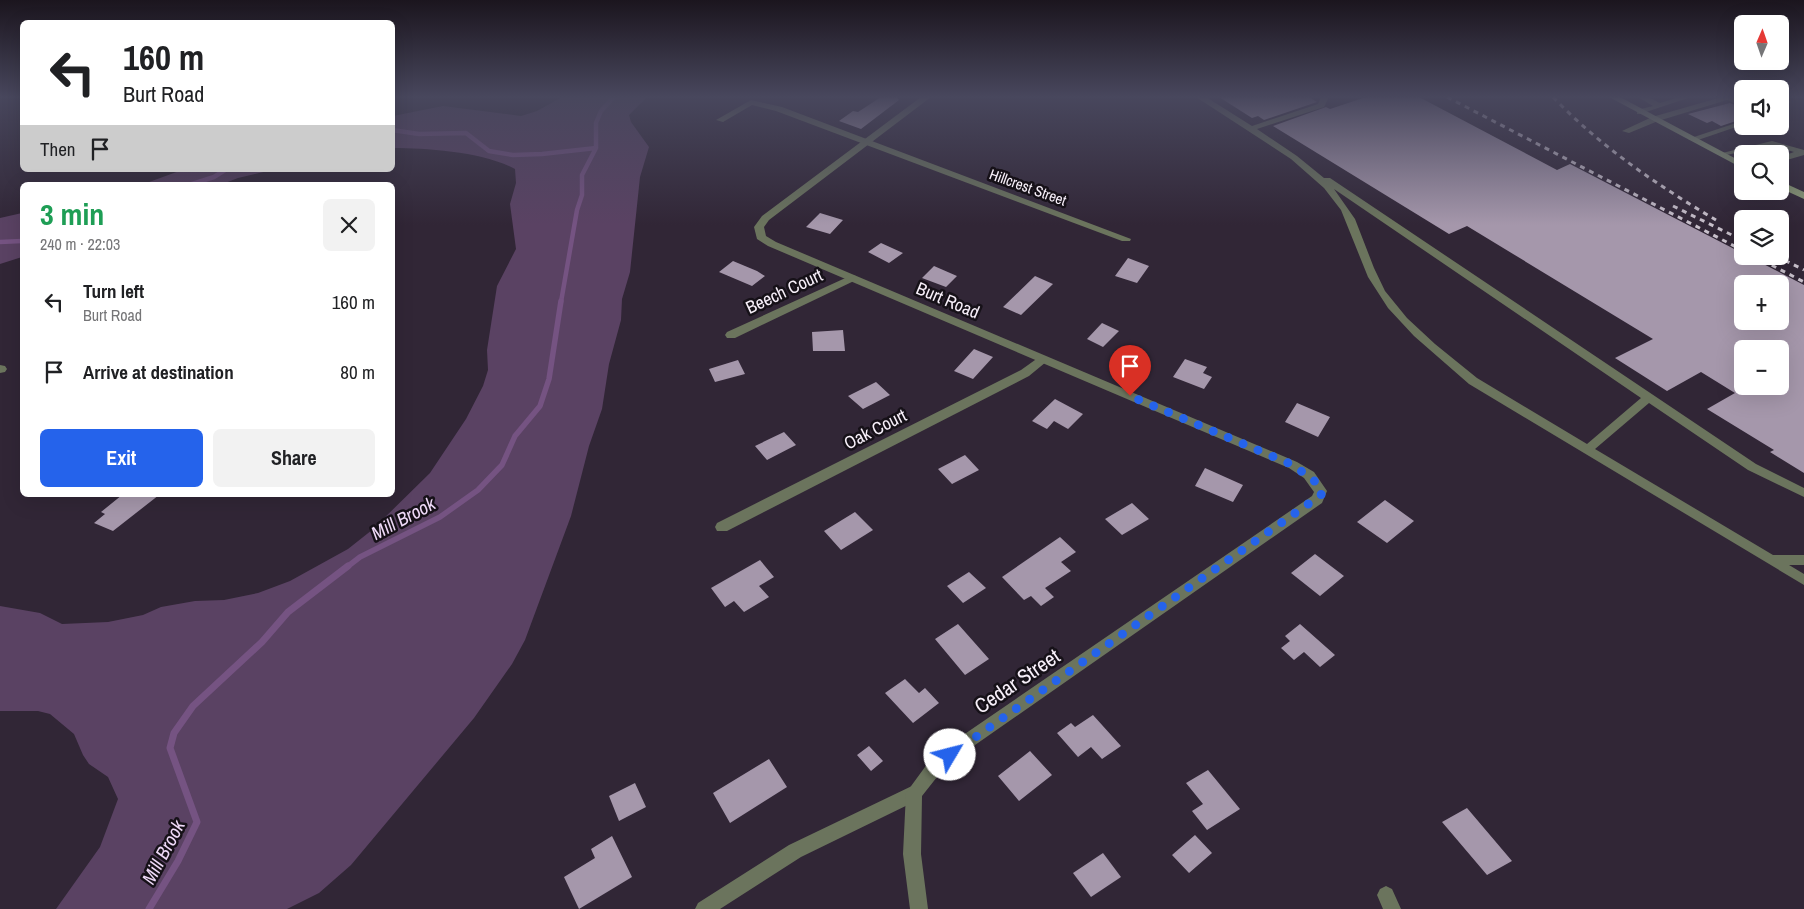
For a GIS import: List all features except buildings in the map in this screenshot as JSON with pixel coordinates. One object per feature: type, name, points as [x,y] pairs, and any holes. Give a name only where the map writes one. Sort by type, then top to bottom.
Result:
[{"type":"main road","points":[[1695,139],[1734,161]]},
{"type":"main road","points":[[1789,188],[1804,196]]},
{"type":"street","name":"Hillcrest Street","points":[[862,139],[1126,239]]},
{"type":"street","name":"Burt Road","points":[[872,139],[769,215],[760,224],[761,237],[766,241],[852,278],[1293,465],[1309,475],[1322,491]]},
{"type":"street","name":"Beech Court","points":[[731,335],[852,278]]},
{"type":"street","name":"Oak Court","points":[[722,527],[1025,373],[1042,358]]},
{"type":"street","name":"Cedar Street","points":[[704,909],[795,851],[914,793],[931,772],[959,747],[1309,505],[1320,497],[1322,491]]},
{"type":"street","points":[[914,793],[912,854],[919,909]]},
{"type":"lane","points":[[1266,139],[1752,467],[1804,493]]},
{"type":"lane","points":[[1722,154],[1772,143],[1803,152]]},
{"type":"lane","points":[[1789,157],[1803,152]]},
{"type":"lane","points":[[1294,158],[1320,179],[1341,201],[1361,243],[1374,279],[1393,306],[1431,346],[1473,381],[1804,580]]},
{"type":"lane","points":[[1588,449],[1649,398]]},
{"type":"lane","points":[[1771,560],[1804,560]]},
{"type":"shaded area","points":[[395,139],[644,139],[649,147],[640,177],[630,272],[622,299],[621,320],[609,364],[602,409],[589,446],[571,516],[525,640],[512,664],[474,718],[351,865],[319,893],[287,909],[56,909],[100,847],[118,799],[108,777],[89,764],[74,734],[50,714],[38,711],[0,711],[0,606],[40,613],[62,624],[108,622],[143,615],[161,607],[195,601],[224,600],[258,593],[290,581],[348,549],[372,530],[430,473],[466,419],[483,386],[488,370],[487,350],[497,286],[516,249],[510,204],[516,183],[515,169],[502,163],[455,152],[395,148]]},
{"type":"shaded area","points":[[177,172],[264,172],[228,182],[149,182]]},
{"type":"shaded area","points":[[20,213],[20,258],[0,264],[0,218]]},
{"type":"waterway","points":[[474,139],[489,151],[513,155],[596,148]]},
{"type":"waterway","name":"Mill Brook","points":[[596,139],[596,148]]},
{"type":"waterway","name":"Mill Brook","points":[[561,302],[577,210],[582,195],[582,175],[596,148]]},
{"type":"waterway","points":[[198,182],[214,177],[222,172]]},
{"type":"waterway","points":[[0,242],[20,241]]},
{"type":"waterway","name":"Mill Brook","points":[[347,567],[360,557],[440,517],[478,490],[502,465],[515,436],[540,406],[549,379],[561,301]]},
{"type":"waterway","name":"Mill Brook","points":[[149,909],[178,861],[197,822],[170,748],[174,733],[193,706],[262,642],[288,612],[348,566]]},
{"type":"railway","points":[[1529,139],[1734,246]]},
{"type":"railway","points":[[1599,139],[1651,179],[1716,220]]},
{"type":"railway","points":[[1673,206],[1734,236]]},
{"type":"railway","points":[[1789,262],[1804,270]]},
{"type":"railway","points":[[1771,265],[1804,282]]},
{"type":"route","points":[[950,755],[1317,500],[1321,495],[1322,491],[1317,483],[1309,475],[1293,465],[1130,396]]}]
